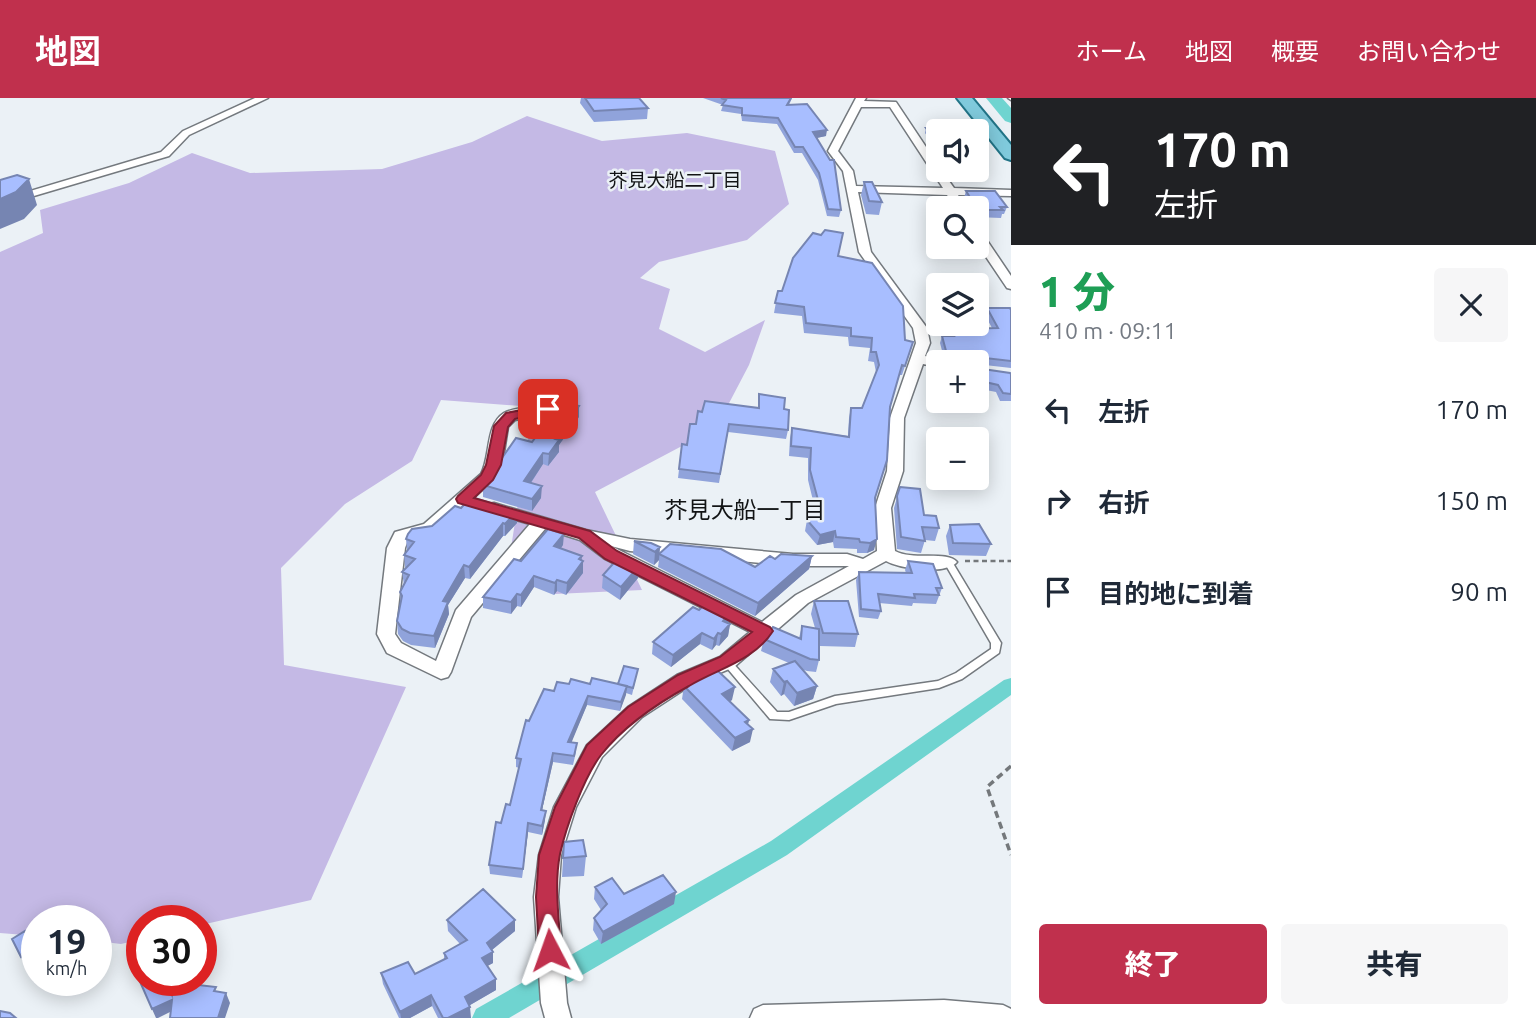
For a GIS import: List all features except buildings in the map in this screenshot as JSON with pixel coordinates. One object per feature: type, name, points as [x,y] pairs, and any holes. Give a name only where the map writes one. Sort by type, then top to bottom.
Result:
[{"type":"main road","points":[[964,98],[1011,155]]},
{"type":"street","points":[[0,203],[152,159],[165,153],[186,133],[263,98]]},
{"type":"street","points":[[886,554],[883,508],[895,471],[897,418],[923,343],[920,328],[865,253],[848,171],[833,151],[860,101],[893,104],[953,196]]},
{"type":"street","points":[[852,189],[1011,193]]},
{"type":"street","points":[[989,252],[1011,285]]},
{"type":"street","points":[[917,359],[926,361]]},
{"type":"street","points":[[542,521],[463,615],[441,672],[394,648],[386,635],[396,548],[401,536],[430,528],[487,477],[494,465],[501,426],[510,416],[548,409]]},
{"type":"street","points":[[464,499],[584,535],[630,545],[793,560],[847,560],[864,565]]},
{"type":"street","points":[[584,535],[611,555],[764,631]]},
{"type":"street","points":[[886,554],[903,563],[948,562]]},
{"type":"street","points":[[558,1018],[554,1003],[546,897],[550,855],[565,807],[594,751],[635,712],[684,680],[727,662],[802,599],[886,554]]},
{"type":"street","points":[[763,1018],[944,1013],[1003,1018]]},
{"type":"lane","points":[[727,662],[774,716],[789,716],[835,700],[939,684],[959,676],[996,651],[996,643],[948,562]]},
{"type":"path","points":[[948,562],[1011,561]]},
{"type":"path","points":[[1011,766],[987,787],[1011,855]]},
{"type":"shaded area","points":[[527,116],[602,141],[687,133],[775,151],[789,204],[747,240],[659,262],[640,278],[670,289],[659,329],[705,352],[765,320],[749,365],[716,428],[595,492],[642,590],[555,594],[511,548],[533,407],[441,400],[412,461],[345,504],[281,568],[284,665],[406,687],[311,900],[217,921],[217,905],[126,905],[126,943],[121,944],[112,943],[112,905],[21,905],[21,935],[0,933],[0,252],[43,233],[40,210],[129,183],[192,153],[250,173],[382,169],[472,142]]},
{"type":"waterway","points":[[994,98],[1011,118]]},
{"type":"waterway","points":[[485,1018],[779,848],[1011,685]]},
{"type":"district","name":"芥見大船二丁目","points":[[675,180]]},
{"type":"district","name":"芥見大船一丁目","points":[[745,509]]},
{"type":"route","points":[[548,409],[510,416],[501,426],[494,465],[487,477],[464,499],[584,535],[611,555],[764,631],[727,662],[684,680],[635,712],[594,751],[565,807],[550,855],[546,897],[550,950]]}]
